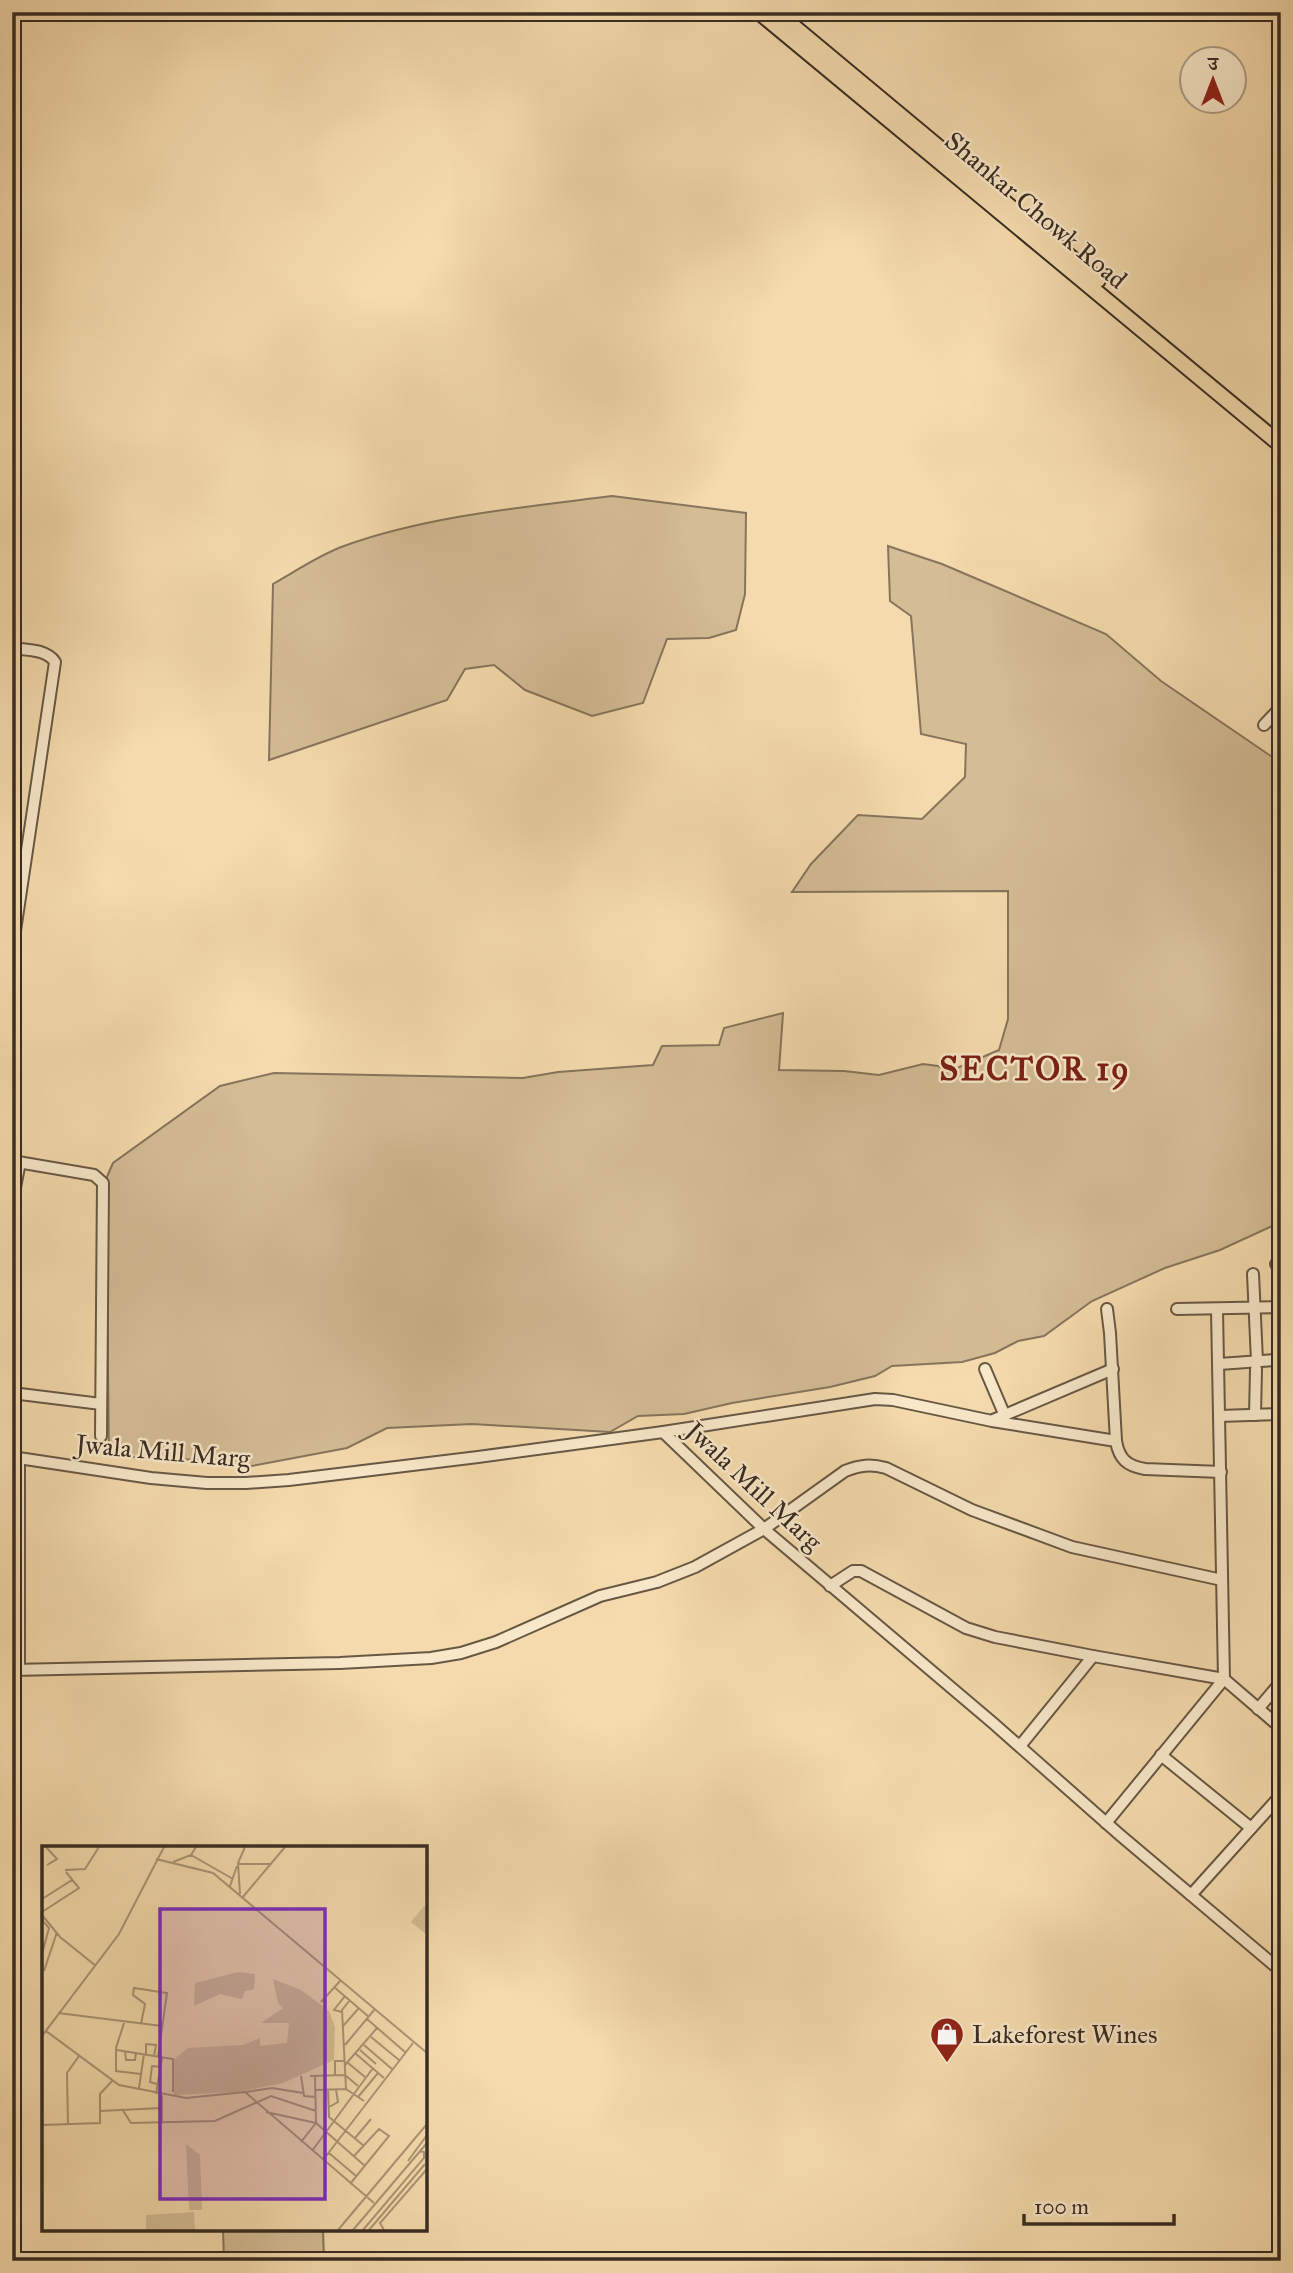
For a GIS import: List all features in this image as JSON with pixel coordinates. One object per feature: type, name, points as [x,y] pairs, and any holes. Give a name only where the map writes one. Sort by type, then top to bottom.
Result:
[{"type":"main road","name":"Shankar Chowk Road","points":[[759,12],[1281,445]]},
{"type":"main road","name":"Shankar Chowk Road","points":[[776,12],[1281,435]]},
{"type":"street","points":[[12,648],[44,653],[52,656],[55,662],[15,916],[12,951]]},
{"type":"street","points":[[1264,725],[1281,707]]},
{"type":"street","points":[[12,1203],[16,1162],[94,1175],[103,1184],[101,1436]]},
{"type":"street","points":[[1253,1274],[1255,1415]]},
{"type":"street","points":[[1177,1309],[1281,1307]]},
{"type":"street","points":[[1107,1308],[1116,1441],[1124,1462],[1133,1467],[1221,1472]]},
{"type":"street","points":[[1106,1823],[1224,1679],[1217,1310]]},
{"type":"street","points":[[1219,1364],[1256,1365],[1278,1360]]},
{"type":"street","points":[[985,1369],[1005,1416]]},
{"type":"street","points":[[992,1421],[1113,1369]]},
{"type":"street","points":[[12,1393],[101,1404]]},
{"type":"street","points":[[663,1432],[875,1399],[893,1400],[992,1421],[1116,1441]]},
{"type":"street","points":[[1219,1416],[1281,1414]]},
{"type":"street","name":"Jwala Mill Marg","points":[[15,1458],[151,1478],[246,1483],[478,1457],[663,1432],[764,1530],[1020,1746],[1120,1835],[1279,1966]]},
{"type":"street","points":[[15,1458],[16,1670],[340,1663],[431,1658],[461,1653],[496,1642],[600,1596],[657,1582],[695,1567],[764,1530],[845,1471],[872,1465],[886,1468],[972,1510],[1061,1543],[1222,1580]]},
{"type":"street","points":[[830,1586],[853,1571],[861,1571],[966,1628],[995,1637],[1224,1679],[1281,1728]]},
{"type":"street","points":[[1020,1746],[1093,1656]]},
{"type":"street","points":[[1258,1709],[1281,1682]]},
{"type":"street","points":[[1161,1755],[1251,1828]]},
{"type":"street","points":[[1191,1895],[1281,1795]]},
{"type":"shaded area","points":[[612,496],[746,513],[745,594],[736,630],[709,638],[667,639],[643,703],[592,716],[525,690],[494,665],[465,669],[447,700],[269,760],[273,584],[335,550],[409,527],[476,514]]},
{"type":"shaded area","points":[[888,546],[942,564],[1106,634],[1161,681],[1281,763],[1281,1222],[1220,1250],[1165,1268],[1092,1301],[1044,1336],[1018,1341],[995,1353],[962,1362],[892,1366],[875,1376],[830,1387],[684,1414],[638,1416],[610,1432],[472,1424],[387,1428],[347,1448],[241,1468],[200,1460],[109,1456],[106,1179],[113,1163],[220,1086],[274,1073],[523,1078],[558,1072],[653,1065],[662,1046],[719,1045],[724,1028],[783,1013],[779,1070],[844,1071],[879,1075],[923,1064],[938,1066],[948,1072],[999,1050],[1008,1019],[1008,891],[792,892],[811,864],[858,815],[922,819],[965,777],[966,744],[921,734],[911,616],[890,601]]},
{"type":"shaded area","points":[[223,2231],[323,2231],[324,2261],[224,2261]]},
{"type":"place","name":"Lakeforest Wines","points":[[947,2064]]},
{"type":"district","name":"SECTOR 19","points":[[1035,1068]]}]
